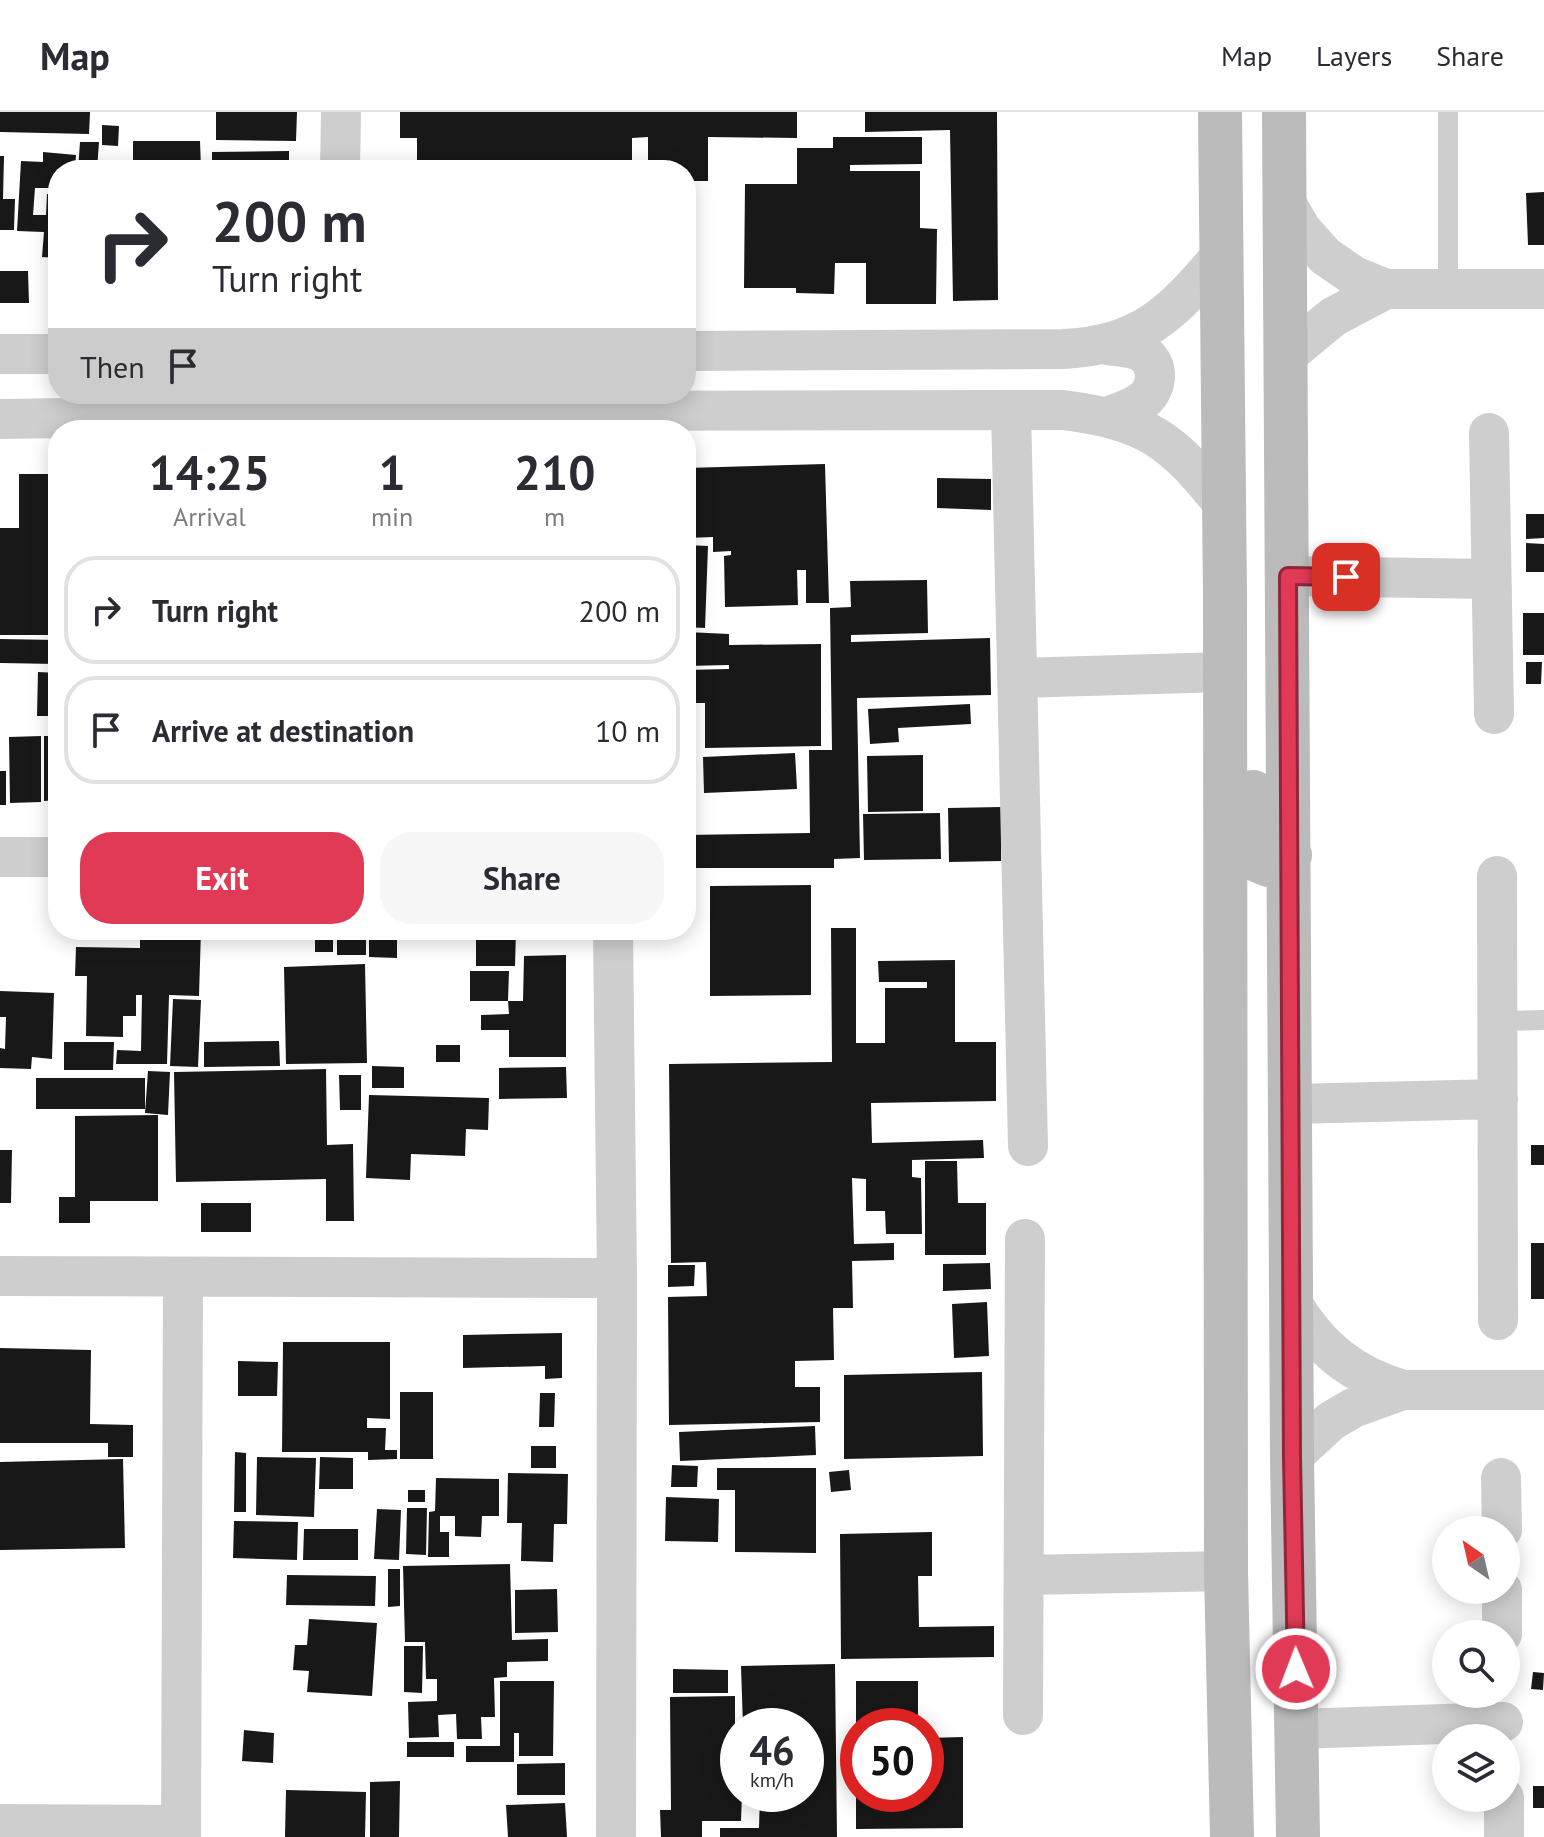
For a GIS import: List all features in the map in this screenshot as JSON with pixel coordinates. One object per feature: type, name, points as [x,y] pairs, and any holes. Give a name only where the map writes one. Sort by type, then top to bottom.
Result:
[{"type":"main road","points":[[1220,112],[1226,1571],[1232,1837]]},
{"type":"main road","points":[[1284,112],[1292,1457],[1298,1837]]},
{"type":"main road","points":[[1224,672],[1243,705],[1251,735],[1256,857],[1269,865],[1290,855]]},
{"type":"street","points":[[340,160],[341,112]]},
{"type":"street","points":[[1284,199],[1301,229],[1325,256],[1354,276],[1386,289],[1544,289]]},
{"type":"street","points":[[1108,345],[1159,320],[1179,303],[1221,256]]},
{"type":"street","points":[[1286,356],[1333,317],[1386,289]]},
{"type":"street","points":[[696,351],[1050,350],[1108,345],[1144,353],[1153,364],[1156,378],[1152,392],[1142,402],[1107,417]]},
{"type":"street","points":[[0,354],[48,354]]},
{"type":"street","points":[[549,420],[1063,410],[1107,417],[1151,432],[1180,453],[1224,505]]},
{"type":"street","points":[[1011,411],[1028,1146]]},
{"type":"street","points":[[0,419],[48,422]]},
{"type":"street","points":[[1489,433],[1494,714]]},
{"type":"street","points":[[1288,576],[1491,579]]},
{"type":"street","points":[[1017,678],[1224,672]]},
{"type":"street","points":[[0,857],[48,857]]},
{"type":"street","points":[[1497,876],[1498,1320]]},
{"type":"street","points":[[613,940],[617,1278],[616,1837]]},
{"type":"street","points":[[1291,1104],[1498,1099]]},
{"type":"street","points":[[1023,1715],[1025,1239]]},
{"type":"street","points":[[0,1276],[617,1278]]},
{"type":"street","points":[[0,1824],[181,1831],[183,1277]]},
{"type":"street","points":[[1292,1303],[1320,1343],[1337,1359],[1379,1383],[1403,1390],[1544,1390]]},
{"type":"street","points":[[1292,1457],[1331,1421],[1353,1408],[1403,1390]]},
{"type":"street","points":[[1501,1478],[1502,1516]]},
{"type":"street","points":[[1024,1575],[1226,1571]]},
{"type":"street","points":[[1297,1729],[1503,1718]]},
{"type":"street","points":[[1504,1812],[1504,1837]]},
{"type":"lane","points":[[1448,112],[1448,289]]},
{"type":"lane","points":[[1497,1021],[1544,1020]]},
{"type":"building","points":[[0,112],[90,112],[89,134],[0,132]]},
{"type":"building","points":[[216,112],[297,112],[296,141],[216,140]]},
{"type":"building","points":[[400,112],[797,112],[797,138],[708,137],[708,181],[696,181],[696,160],[648,160],[648,137],[632,138],[632,160],[417,160],[417,138],[400,138]]},
{"type":"building","points":[[865,112],[997,112],[998,300],[953,301],[950,130],[865,132]]},
{"type":"building","points":[[102,125],[119,126],[118,146],[102,145]]},
{"type":"building","points":[[833,137],[922,137],[922,164],[850,165],[850,171],[920,171],[920,228],[937,229],[936,304],[866,304],[866,263],[835,263],[834,294],[796,293],[796,288],[744,288],[745,184],[797,184],[797,148],[833,148]]},
{"type":"building","points":[[133,141],[200,141],[201,160],[133,160]]},
{"type":"building","points":[[80,142],[99,142],[98,160],[79,160]]},
{"type":"building","points":[[289,151],[289,160],[212,160],[212,152]]},
{"type":"building","points":[[43,152],[76,155],[76,160],[48,160],[48,188],[35,188],[33,215],[46,215],[48,194],[48,257],[42,257],[44,232],[17,231],[21,161],[43,162]]},
{"type":"building","points":[[0,156],[4,156],[3,199],[15,199],[14,230],[0,230]]},
{"type":"building","points":[[1544,192],[1544,245],[1528,245],[1526,193]]},
{"type":"building","points":[[0,271],[28,271],[29,303],[0,303]]},
{"type":"building","points":[[825,464],[829,603],[806,603],[806,570],[797,570],[798,605],[725,607],[724,556],[731,555],[731,551],[713,552],[713,537],[696,538],[696,468]]},
{"type":"building","points":[[19,474],[48,474],[48,635],[0,635],[0,528],[19,528]]},
{"type":"building","points":[[937,478],[991,479],[991,510],[937,508]]},
{"type":"building","points":[[1526,514],[1544,514],[1544,538],[1526,539]]},
{"type":"building","points":[[1526,543],[1544,544],[1544,572],[1526,572]]},
{"type":"building","points":[[696,545],[708,546],[705,628],[696,628]]},
{"type":"building","points":[[927,580],[928,633],[851,635],[851,642],[990,638],[991,695],[857,698],[860,858],[834,859],[834,868],[696,868],[696,835],[810,833],[809,750],[832,750],[830,608],[851,607],[850,581]]},
{"type":"building","points":[[1523,613],[1544,613],[1544,655],[1523,655]]},
{"type":"building","points":[[696,632],[729,634],[729,645],[821,644],[821,746],[705,748],[705,703],[696,703],[696,670],[729,669],[729,665],[696,666]]},
{"type":"building","points":[[0,639],[48,640],[48,664],[0,663]]},
{"type":"building","points":[[1526,662],[1542,662],[1541,684],[1526,684]]},
{"type":"building","points":[[38,672],[48,672],[48,716],[37,716]]},
{"type":"building","points":[[970,704],[971,724],[898,728],[899,742],[870,744],[868,709]]},
{"type":"building","points":[[41,736],[41,802],[10,803],[9,737]]},
{"type":"building","points":[[44,736],[48,736],[48,801],[44,801]]},
{"type":"building","points":[[795,753],[797,789],[704,793],[703,757]]},
{"type":"building","points":[[923,755],[923,811],[868,812],[867,756]]},
{"type":"building","points":[[0,771],[6,771],[6,805],[0,805]]},
{"type":"building","points":[[1001,807],[1001,861],[949,862],[948,808]]},
{"type":"building","points":[[940,813],[941,859],[864,860],[863,814]]},
{"type":"building","points":[[811,885],[811,995],[710,996],[710,886]]},
{"type":"building","points":[[831,928],[856,928],[856,1043],[885,1043],[885,988],[927,988],[927,982],[879,982],[878,961],[955,960],[955,1042],[996,1042],[996,1101],[871,1103],[872,1143],[983,1140],[984,1158],[912,1160],[912,1177],[921,1178],[922,1234],[886,1234],[885,1211],[866,1211],[866,1179],[852,1178],[854,1244],[894,1243],[894,1260],[852,1261],[853,1308],[833,1308],[834,1360],[795,1361],[795,1387],[820,1387],[820,1422],[669,1425],[668,1297],[707,1296],[706,1262],[671,1263],[669,1064],[832,1062]]},
{"type":"building","points":[[140,940],[201,940],[199,996],[169,995],[167,1064],[116,1064],[117,1050],[141,1051],[142,995],[136,995],[136,1016],[123,1016],[123,1037],[86,1036],[87,976],[75,976],[76,947],[140,948]]},
{"type":"building","points":[[315,940],[333,940],[333,952],[315,952]]},
{"type":"building","points":[[337,940],[366,940],[366,955],[337,955]]},
{"type":"building","points":[[369,940],[397,940],[397,958],[369,957]]},
{"type":"building","points":[[476,940],[516,940],[515,966],[476,966]]},
{"type":"building","points":[[566,955],[566,1057],[509,1057],[509,1030],[481,1030],[481,1015],[509,1014],[508,1001],[523,1001],[524,956]]},
{"type":"building","points":[[365,964],[367,1063],[286,1064],[284,967]]},
{"type":"building","points":[[470,971],[509,971],[508,1001],[470,1001]]},
{"type":"building","points":[[0,991],[54,993],[52,1059],[32,1057],[31,1069],[0,1068],[0,1048],[5,1049],[6,1017],[0,1017]]},
{"type":"building","points":[[173,999],[201,1000],[198,1067],[170,1066]]},
{"type":"building","points":[[279,1041],[280,1066],[204,1067],[204,1042]]},
{"type":"building","points":[[64,1042],[114,1042],[113,1070],[64,1070]]},
{"type":"building","points":[[436,1045],[460,1045],[460,1062],[436,1062]]},
{"type":"building","points":[[372,1066],[404,1067],[404,1088],[372,1088]]},
{"type":"building","points":[[566,1067],[567,1098],[499,1099],[499,1068]]},
{"type":"building","points":[[326,1069],[327,1145],[353,1144],[354,1221],[326,1221],[326,1179],[176,1182],[174,1072]]},
{"type":"building","points":[[148,1071],[170,1072],[168,1115],[145,1113]]},
{"type":"building","points":[[339,1075],[361,1075],[361,1110],[340,1110]]},
{"type":"building","points":[[36,1078],[145,1078],[145,1109],[36,1109]]},
{"type":"building","points":[[369,1095],[489,1098],[488,1130],[466,1129],[465,1156],[411,1154],[410,1180],[366,1178]]},
{"type":"building","points":[[158,1115],[158,1201],[90,1201],[90,1223],[59,1223],[59,1197],[75,1197],[75,1116]]},
{"type":"building","points":[[1531,1145],[1544,1145],[1544,1165],[1531,1165]]},
{"type":"building","points":[[0,1150],[12,1150],[11,1203],[0,1203]]},
{"type":"building","points":[[925,1161],[957,1161],[958,1203],[986,1203],[986,1255],[925,1255]]},
{"type":"building","points":[[201,1203],[251,1203],[251,1232],[201,1232]]},
{"type":"building","points":[[1531,1243],[1544,1243],[1544,1299],[1531,1299]]},
{"type":"building","points":[[990,1263],[991,1289],[943,1291],[943,1264]]},
{"type":"building","points":[[668,1265],[695,1265],[694,1286],[668,1287]]},
{"type":"building","points":[[987,1302],[989,1356],[954,1358],[952,1304]]},
{"type":"building","points":[[562,1333],[562,1378],[545,1379],[545,1366],[463,1368],[463,1335]]},
{"type":"building","points":[[283,1342],[390,1342],[390,1419],[367,1418],[367,1428],[386,1428],[385,1450],[397,1450],[397,1459],[368,1460],[368,1452],[282,1452]]},
{"type":"building","points":[[0,1348],[91,1350],[90,1424],[133,1425],[133,1457],[108,1457],[108,1443],[0,1443]]},
{"type":"building","points":[[238,1361],[278,1362],[277,1396],[238,1396]]},
{"type":"building","points":[[982,1372],[983,1456],[844,1459],[844,1375]]},
{"type":"building","points":[[400,1392],[433,1392],[433,1459],[400,1459]]},
{"type":"building","points":[[540,1393],[555,1393],[554,1427],[539,1427]]},
{"type":"building","points":[[815,1426],[816,1455],[680,1461],[679,1432]]},
{"type":"building","points":[[531,1446],[556,1446],[556,1468],[531,1468]]},
{"type":"building","points":[[235,1452],[246,1453],[246,1512],[234,1512]]},
{"type":"building","points":[[257,1457],[316,1458],[314,1517],[256,1515]]},
{"type":"building","points":[[320,1457],[353,1458],[353,1489],[319,1489]]},
{"type":"building","points":[[123,1459],[125,1548],[0,1550],[0,1462]]},
{"type":"building","points":[[672,1465],[698,1466],[697,1487],[671,1487]]},
{"type":"building","points":[[717,1468],[816,1468],[816,1553],[735,1552],[735,1490],[717,1490]]},
{"type":"building","points":[[849,1470],[851,1490],[831,1492],[829,1472]]},
{"type":"building","points":[[508,1473],[568,1474],[567,1524],[554,1524],[553,1562],[521,1561],[522,1523],[507,1523]]},
{"type":"building","points":[[436,1478],[499,1479],[499,1516],[482,1516],[481,1537],[455,1536],[455,1516],[440,1516],[440,1532],[449,1532],[449,1557],[428,1557],[429,1512],[435,1511]]},
{"type":"building","points":[[408,1490],[425,1490],[425,1502],[408,1502]]},
{"type":"building","points":[[666,1497],[719,1499],[718,1542],[665,1541]]},
{"type":"building","points":[[407,1508],[427,1508],[426,1555],[406,1554]]},
{"type":"building","points":[[377,1509],[401,1510],[399,1560],[374,1559]]},
{"type":"building","points":[[234,1521],[298,1522],[297,1560],[233,1558]]},
{"type":"building","points":[[304,1529],[358,1529],[358,1560],[303,1560]]},
{"type":"building","points":[[932,1532],[932,1576],[918,1576],[919,1627],[994,1626],[994,1657],[841,1659],[840,1534]]},
{"type":"building","points":[[510,1564],[512,1640],[548,1639],[548,1661],[507,1662],[507,1677],[494,1678],[495,1717],[481,1717],[482,1739],[457,1739],[456,1714],[438,1715],[439,1737],[409,1738],[408,1702],[437,1701],[437,1679],[426,1679],[425,1642],[405,1642],[403,1566]]},
{"type":"building","points":[[388,1569],[400,1569],[400,1606],[388,1607]]},
{"type":"building","points":[[287,1575],[376,1576],[375,1606],[286,1605]]},
{"type":"building","points":[[557,1589],[558,1632],[515,1633],[515,1590]]},
{"type":"building","points":[[309,1619],[377,1623],[372,1696],[307,1692],[309,1671],[293,1670],[295,1645],[307,1645]]},
{"type":"building","points":[[404,1646],[423,1646],[422,1693],[404,1692]]},
{"type":"building","points":[[835,1664],[837,1837],[720,1837],[720,1828],[759,1828],[759,1812],[824,1812],[824,1708],[742,1708],[741,1666]]},
{"type":"building","points":[[673,1669],[728,1670],[728,1693],[673,1693]]},
{"type":"building","points":[[1533,1672],[1544,1673],[1543,1690],[1531,1689]]},
{"type":"building","points":[[500,1681],[554,1681],[553,1756],[519,1756],[519,1733],[514,1733],[514,1762],[466,1762],[466,1746],[500,1746]]},
{"type":"building","points":[[856,1681],[918,1681],[918,1708],[856,1708]]},
{"type":"building","points":[[735,1696],[735,1708],[720,1708],[720,1812],[741,1812],[741,1821],[702,1821],[702,1837],[661,1837],[660,1810],[671,1810],[670,1697]]},
{"type":"building","points":[[244,1730],[274,1733],[273,1763],[242,1761]]},
{"type":"building","points":[[963,1737],[963,1828],[856,1829],[856,1812],[944,1812],[944,1738]]},
{"type":"building","points":[[407,1742],[454,1742],[454,1757],[407,1757]]},
{"type":"building","points":[[565,1763],[565,1795],[517,1795],[517,1764]]},
{"type":"building","points":[[400,1781],[399,1837],[370,1837],[370,1782]]},
{"type":"building","points":[[1533,1786],[1544,1786],[1544,1808],[1533,1808]]},
{"type":"building","points":[[286,1790],[366,1792],[365,1837],[285,1837]]},
{"type":"building","points":[[565,1803],[567,1837],[508,1837],[506,1805]]},
{"type":"route","points":[[1296,1669],[1292,1457],[1288,576],[1346,577]]}]
